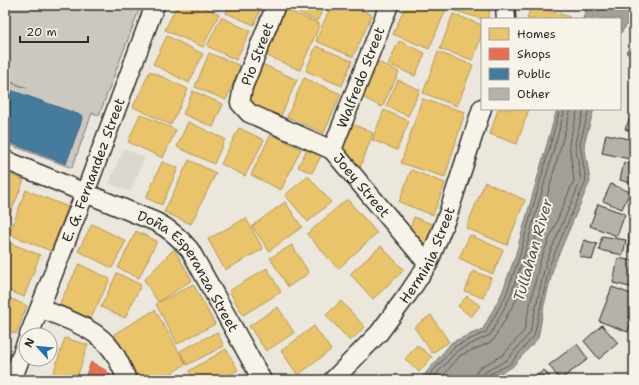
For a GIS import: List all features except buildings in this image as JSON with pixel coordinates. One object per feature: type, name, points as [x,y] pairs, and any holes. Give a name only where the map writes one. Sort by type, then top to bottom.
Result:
[{"type":"street","name":"E. G. Fernandez Street","points":[[32,327],[85,193],[155,5]]},
{"type":"street","name":"Pio Street","points":[[240,103],[243,87],[276,5]]},
{"type":"street","name":"Walfredo Street","points":[[332,150],[389,5]]},
{"type":"street","points":[[505,5],[506,18]]},
{"type":"street","name":"Joey Street","points":[[240,103],[249,113],[332,150],[428,264]]},
{"type":"street","name":"Herminia Street","points":[[333,380],[378,333],[408,294],[428,264],[448,214],[481,110]]},
{"type":"street","name":"Doña Esperanza Street","points":[[5,160],[156,222],[166,227],[180,238],[190,250],[262,380]]},
{"type":"street","points":[[40,308],[92,331],[104,340],[113,351],[128,380]]},
{"type":"street","points":[[12,380],[18,365]]},
{"type":"shaded area","points":[[5,5],[141,5],[99,115],[92,113],[72,168],[5,143],[5,81],[27,88],[5,80]]},
{"type":"shaded area","points":[[124,148],[145,158],[130,192],[109,183]]},
{"type":"water","points":[[587,5],[634,5],[634,15],[621,33],[621,18],[583,18]]},
{"type":"water","name":"Tullahan River","points":[[557,110],[594,110],[584,144],[590,181],[554,265],[544,305],[538,338],[512,367],[487,380],[420,380],[452,342],[483,329],[502,293],[515,257]]}]
